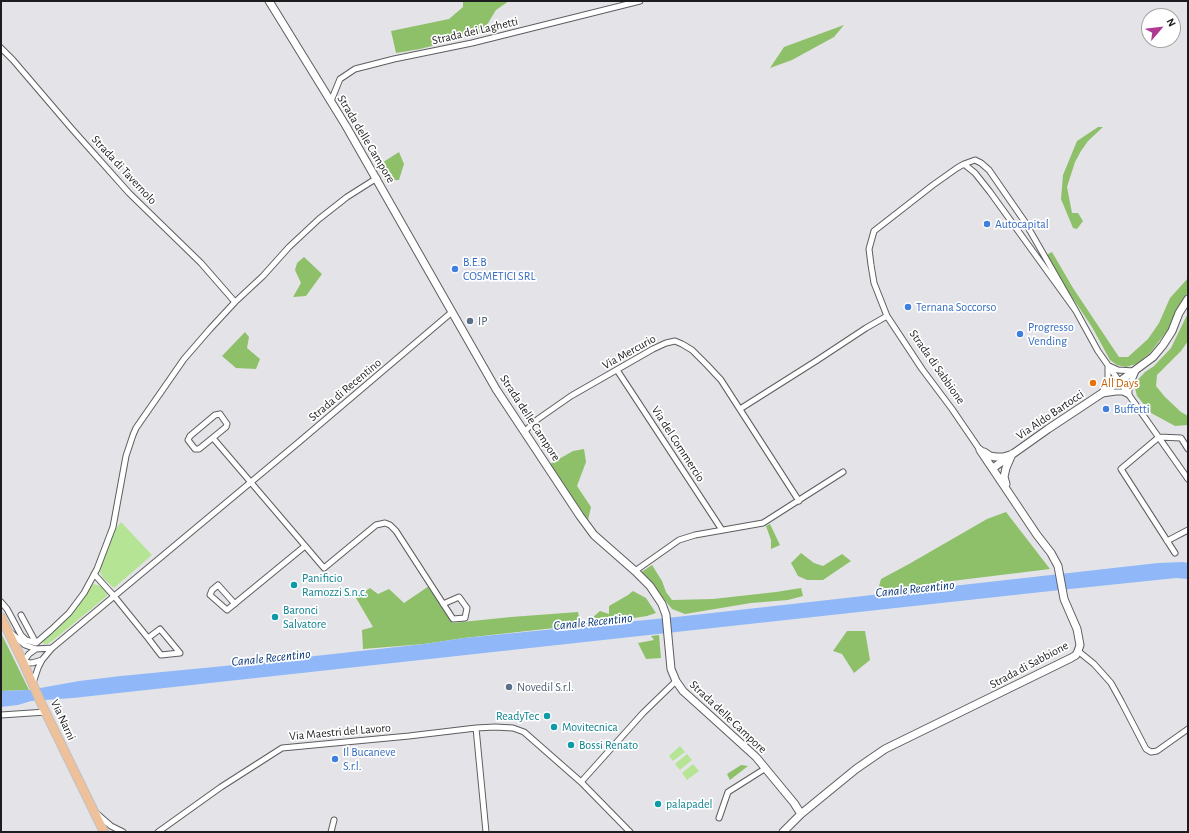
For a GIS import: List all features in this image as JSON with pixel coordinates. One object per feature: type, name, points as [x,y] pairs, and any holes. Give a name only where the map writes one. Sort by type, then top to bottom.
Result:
[{"type":"main road","name":"Via Narni","points":[[1,617],[104,832]]},
{"type":"street","name":"Strada delle Campore","points":[[269,1],[377,178],[496,389],[594,535],[650,586],[662,604],[666,615],[671,669],[676,681],[683,691],[756,757],[794,803],[801,814]]},
{"type":"street","name":"Strada dei Laghetti","points":[[329,98],[340,79],[355,69],[394,59],[472,43],[640,1]]},
{"type":"street","name":"Strada di Tavernolo","points":[[1,48],[129,193],[201,263],[235,302]]},
{"type":"street","points":[[964,164],[975,160],[989,170],[1025,222],[1098,351],[1188,479]]},
{"type":"street","points":[[964,164],[975,173],[990,192],[1076,311]]},
{"type":"street","name":"Strada di Sabbione","points":[[783,832],[801,814],[860,766],[885,749],[1076,655],[1080,645],[1077,629],[1063,594],[1058,566],[993,468],[922,369],[887,316],[874,284],[869,249],[874,231],[933,185],[964,164]]},
{"type":"street","points":[[36,643],[68,613],[84,593],[94,574],[113,527],[126,456],[136,428],[184,359],[235,302],[263,276],[289,247],[319,219],[347,196],[377,178]]},
{"type":"street","name":"Via Aldo Bartocci","points":[[993,468],[1153,357],[1163,346],[1172,331],[1179,313],[1188,299]]},
{"type":"street","name":"Strada di Recentino","points":[[32,683],[42,660],[52,648],[452,312]]},
{"type":"street","points":[[740,410],[866,328],[887,316]]},
{"type":"street","name":"Via Mercurio","points":[[525,431],[538,419],[571,396],[653,349],[675,341],[692,350],[721,380],[799,501]]},
{"type":"street","points":[[1108,365],[1118,370],[1130,372],[1136,370]]},
{"type":"street","name":"Via Aldo Bartocci","points":[[1101,394],[1108,379],[1108,365]]},
{"type":"street","name":"Via del Commercio","points":[[617,370],[722,530]]},
{"type":"street","points":[[1129,395],[1129,387],[1136,370]]},
{"type":"street","name":"Via Aldo Bartocci","points":[[1101,394],[1123,392],[1129,395]]},
{"type":"street","points":[[220,414],[227,424],[226,427],[213,438],[199,449],[196,449],[188,440],[190,436],[215,415],[220,414]]},
{"type":"street","points":[[1175,553],[1121,469],[1159,437],[1181,438],[1188,449]]},
{"type":"street","points":[[213,438],[324,568],[376,525],[385,523],[390,525],[396,531],[443,604],[453,619],[465,618],[467,608],[459,597],[443,604]]},
{"type":"street","name":"Via Aldo Bartocci","points":[[980,450],[990,456],[1003,457],[1012,454]]},
{"type":"street","name":"Via Aldo Bartocci","points":[[1008,491],[1004,478],[1006,468],[1012,454]]},
{"type":"street","points":[[635,571],[679,540],[695,535],[762,523],[843,472]]},
{"type":"street","points":[[1167,542],[1188,530]]},
{"type":"street","points":[[235,604],[218,585],[212,590],[210,595],[227,610],[235,604],[305,546]]},
{"type":"street","points":[[94,574],[114,596],[161,655],[180,653],[160,628],[148,638]]},
{"type":"street","points":[[1,602],[7,609],[21,635],[26,640],[36,643]]},
{"type":"street","points":[[21,615],[36,643]]},
{"type":"street","points":[[8,631],[25,646],[36,649],[52,648]]},
{"type":"street","points":[[23,662],[29,654],[36,649]]},
{"type":"street","points":[[1078,651],[1094,664],[1111,683],[1146,749],[1151,752],[1157,751],[1188,729]]},
{"type":"street","points":[[23,662],[32,663],[42,660]]},
{"type":"street","points":[[581,782],[633,724],[676,681]]},
{"type":"street","points":[[1,715],[44,709]]},
{"type":"street","name":"Via Maestri del Lavoro","points":[[158,832],[221,787],[282,748],[476,728],[501,727],[513,728],[524,732],[581,782],[630,832]]},
{"type":"street","points":[[476,728],[486,832]]},
{"type":"street","points":[[719,818],[728,792],[766,768]]},
{"type":"street","points":[[92,809],[111,826],[123,832]]},
{"type":"street","points":[[331,832],[334,820]]},
{"type":"green space","points":[[463,1],[509,1],[496,10],[482,33],[420,49],[396,53],[391,31],[449,19],[463,7]]},
{"type":"green space","points":[[844,25],[834,37],[792,60],[770,68],[784,47]]},
{"type":"green space","points":[[1098,127],[1103,127],[1088,141],[1081,151],[1075,162],[1067,187],[1072,213],[1078,213],[1083,221],[1077,229],[1073,228],[1061,199],[1063,175],[1077,141]]},
{"type":"green space","points":[[399,152],[404,164],[399,180],[385,180],[377,166]]},
{"type":"green space","points":[[1052,252],[1073,288],[1119,357],[1128,357],[1148,339],[1159,323],[1170,298],[1188,278],[1188,292],[1178,307],[1170,327],[1150,353],[1136,364],[1126,367],[1117,365],[1110,360],[1092,327],[1046,255]]},
{"type":"green space","points":[[304,257],[322,274],[306,296],[293,297],[301,283],[295,270],[297,263]]},
{"type":"green space","points":[[1188,313],[1188,341],[1181,351],[1157,375],[1156,386],[1181,412],[1188,416],[1188,425],[1175,426],[1151,413],[1137,396],[1134,384],[1171,348]]},
{"type":"green space","points":[[245,332],[249,337],[247,348],[260,359],[256,369],[236,368],[222,356]]},
{"type":"green space","points":[[584,449],[586,462],[577,486],[591,507],[588,520],[550,464],[573,451]]},
{"type":"green space","points":[[1006,512],[1050,569],[878,590],[881,579],[987,519]]},
{"type":"green space","points":[[121,522],[152,555],[114,588],[103,578],[100,572],[115,530]]},
{"type":"green space","points":[[770,524],[780,545],[771,549],[771,540],[766,526]]},
{"type":"green space","points":[[801,553],[814,563],[823,566],[842,554],[851,561],[823,580],[807,580],[798,576],[791,563]]},
{"type":"green space","points":[[652,565],[662,581],[666,592],[672,600],[713,599],[801,588],[803,596],[788,600],[751,603],[685,614],[672,609],[655,588],[640,573]]},
{"type":"green space","points":[[94,584],[103,587],[108,591],[107,596],[51,642],[44,644],[42,641],[70,613]]},
{"type":"green space","points":[[429,586],[452,623],[578,612],[581,625],[424,644],[363,649],[362,630],[373,627],[356,598],[370,588],[378,594],[389,589],[404,603]]},
{"type":"green space","points":[[633,591],[646,598],[656,613],[647,616],[585,624],[600,611],[609,614],[609,606]]},
{"type":"green space","points":[[847,631],[865,631],[870,660],[854,673],[842,654],[833,651]]},
{"type":"green space","points":[[1,633],[29,690],[1,691]]},
{"type":"green space","points":[[659,635],[661,658],[646,659],[638,643],[654,640],[651,636]]},
{"type":"green space","points":[[680,746],[685,752],[673,761],[669,756]]},
{"type":"green space","points":[[687,754],[692,760],[680,770],[675,764]]},
{"type":"green space","points":[[693,764],[699,771],[687,780],[682,773]]},
{"type":"green space","points":[[741,765],[748,766],[730,780],[727,774]]},
{"type":"water","points":[[1158,563],[1188,563],[1188,579],[1176,578],[1051,591],[73,698],[31,701],[18,705],[1,707],[1,691],[29,690],[79,681],[424,644],[464,638],[676,617]]},
{"type":"place","name":"Autocapital","points":[[987,224]]},
{"type":"place","name":"B.E.B COSMETICI SRL","points":[[455,269]]},
{"type":"place","name":"Ternana Soccorso","points":[[908,307]]},
{"type":"place","name":"IP","points":[[470,321]]},
{"type":"place","name":"Progresso Vending","points":[[1020,334]]},
{"type":"place","name":"All Days","points":[[1093,383]]},
{"type":"place","name":"Buffetti","points":[[1106,409]]},
{"type":"place","name":"Panificio Ramozzi S.n.c.","points":[[294,585]]},
{"type":"place","name":"Baronci Salvatore","points":[[275,617]]},
{"type":"place","name":"Novedil S.r.l.","points":[[509,687]]},
{"type":"place","name":"ReadyTec","points":[[547,716]]},
{"type":"place","name":"Movitecnica","points":[[554,727]]},
{"type":"place","name":"Bossi Renato","points":[[571,745]]},
{"type":"place","name":"Il Bucaneve S.r.l.","points":[[335,759]]},
{"type":"place","name":"palapadel","points":[[658,804]]},
{"type":"water label","name":"Canale Recentino","points":[[915,589]]},
{"type":"water label","name":"Canale Recentino","points":[[593,622]]},
{"type":"water label","name":"Canale Recentino","points":[[271,658]]}]
